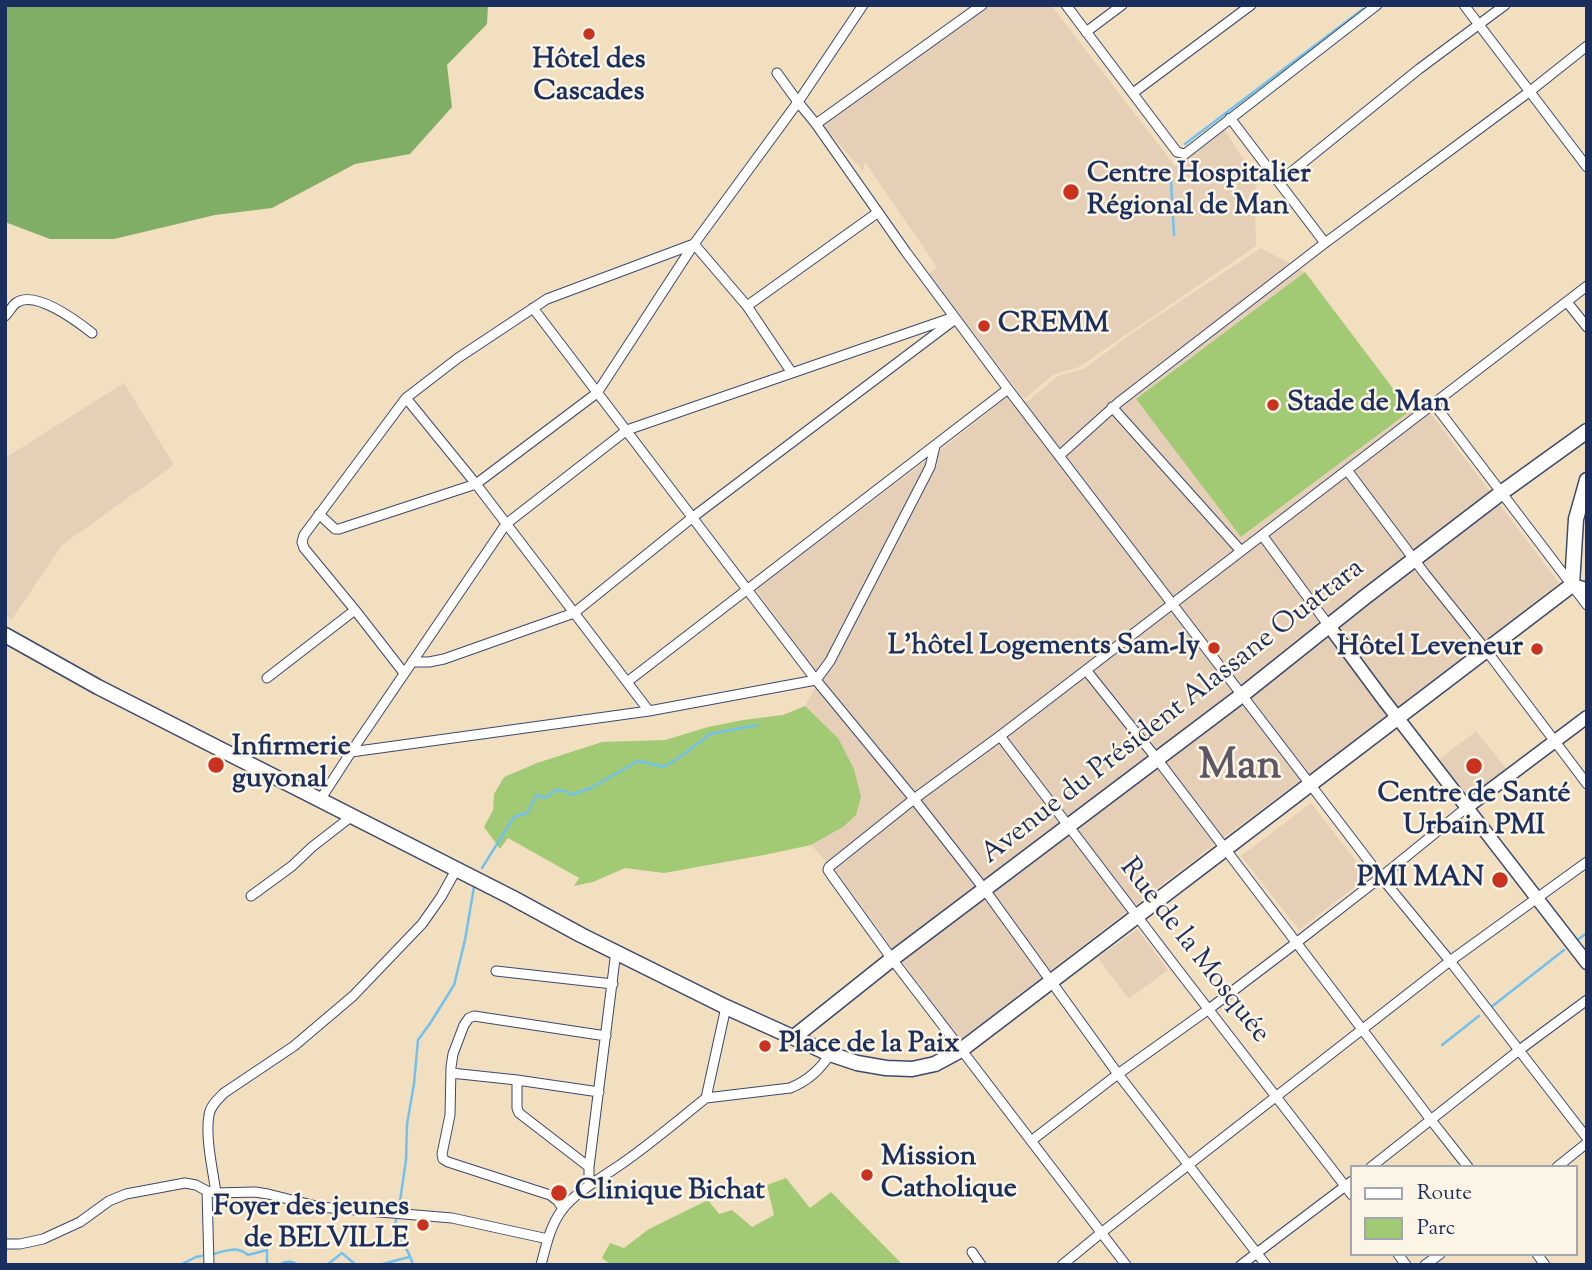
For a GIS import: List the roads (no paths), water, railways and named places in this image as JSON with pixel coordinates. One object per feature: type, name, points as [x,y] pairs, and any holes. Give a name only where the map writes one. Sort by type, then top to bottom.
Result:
[{"type":"main road","name":"Avenue du Président Alassane Ouattara","points":[[794,1037],[892,959],[1242,695],[1501,492],[1587,430]]},
{"type":"main road","points":[[5,635],[98,687],[726,1007],[830,1054],[857,1063],[912,1069],[935,1064],[961,1051],[1572,585],[1576,519],[1587,480]]},
{"type":"main road","points":[[1572,585],[1587,589]]},
{"type":"main road","points":[[1329,626],[1587,963]]},
{"type":"main road","points":[[1466,808],[1587,717]]},
{"type":"street","points":[[319,514],[335,529],[339,529],[476,484],[597,393],[695,244],[798,102],[863,5]]},
{"type":"street","points":[[816,124],[982,5]]},
{"type":"street","points":[[1066,5],[1181,155],[1374,6]]},
{"type":"street","points":[[1086,32],[1122,5]]},
{"type":"street","points":[[1133,93],[1251,5]]},
{"type":"street","points":[[1464,5],[1587,167]]},
{"type":"street","points":[[1279,182],[1419,69],[1505,5]]},
{"type":"street","points":[[1059,456],[1112,407],[1587,46]]},
{"type":"street","points":[[777,72],[954,318],[1381,877],[1450,961],[1587,1138]]},
{"type":"street","points":[[1230,118],[1325,243]]},
{"type":"street","points":[[747,306],[877,213]]},
{"type":"street","points":[[695,244],[747,306],[792,373]]},
{"type":"street","points":[[404,673],[304,548],[304,535],[406,398],[458,358],[547,299],[695,244]]},
{"type":"street","points":[[1126,1265],[961,1051],[828,869],[914,799],[1587,286]]},
{"type":"street","points":[[5,316],[17,302],[25,299],[46,303],[70,316],[92,333]]},
{"type":"street","points":[[1567,302],[1587,327]]},
{"type":"street","points":[[533,308],[816,680],[985,890],[1118,1074],[1266,1265]]},
{"type":"street","points":[[320,800],[506,524],[627,430],[954,318]]},
{"type":"street","points":[[412,662],[444,659],[574,613],[693,517],[954,318]]},
{"type":"street","points":[[627,682],[1008,389]]},
{"type":"street","points":[[406,398],[476,484],[649,711]]},
{"type":"street","points":[[1434,404],[1587,605]]},
{"type":"street","points":[[1112,407],[1241,551]]},
{"type":"street","points":[[351,752],[649,711],[816,680],[830,661],[924,480],[935,446]]},
{"type":"street","points":[[1347,470],[1587,784]]},
{"type":"street","points":[[1262,536],[1329,626]]},
{"type":"street","points":[[267,678],[355,610]]},
{"type":"street","points":[[1086,670],[1466,1165]]},
{"type":"street","name":"Rue de la Mosquée","points":[[1000,736],[1276,1097],[1349,1184]]},
{"type":"street","points":[[1031,1141],[1296,943],[1466,808]]},
{"type":"street","points":[[251,896],[352,816]]},
{"type":"street","points":[[1062,1265],[1450,961],[1587,862]]},
{"type":"street","points":[[209,1265],[212,1192],[209,1114],[215,1102],[224,1093],[295,1046],[353,996],[422,924],[456,870]]},
{"type":"street","points":[[589,1185],[616,951]]},
{"type":"street","points":[[496,971],[613,985]]},
{"type":"street","points":[[1374,1165],[1587,1000]]},
{"type":"street","points":[[706,1098],[726,1007]]},
{"type":"street","points":[[563,1209],[558,1200],[550,1195],[443,1159],[450,1115],[453,1054],[464,1025],[469,1017],[474,1016],[606,1036]]},
{"type":"street","points":[[541,1265],[553,1225],[563,1209],[589,1185],[617,1167],[706,1098],[790,1088],[803,1083],[822,1068],[830,1054]]},
{"type":"street","points":[[451,1073],[599,1092]]},
{"type":"street","points":[[517,1080],[519,1113],[589,1167]]},
{"type":"street","points":[[1560,1165],[1587,1143]]},
{"type":"street","points":[[5,1244],[43,1239],[80,1222],[109,1200],[126,1194],[185,1183],[212,1192],[255,1192],[320,1208],[452,1218],[548,1238]]},
{"type":"street","points":[[1241,1265],[1349,1184]]},
{"type":"street","points":[[972,1252],[981,1265]]},
{"type":"waterway","points":[[1185,144],[1363,9]]},
{"type":"waterway","points":[[1171,180],[1174,235]]},
{"type":"waterway","points":[[482,868],[514,817],[527,813],[537,795],[545,798],[556,790],[571,795],[591,788],[638,761],[664,767],[710,734],[757,725]]},
{"type":"waterway","points":[[399,1208],[418,1040],[454,985],[474,887]]},
{"type":"waterway","points":[[1577,940],[1587,933]]},
{"type":"waterway","points":[[1490,1008],[1564,950]]},
{"type":"waterway","points":[[1442,1045],[1479,1016]]},
{"type":"waterway","points":[[396,1220],[394,1229],[413,1264],[418,1265]]},
{"type":"waterway","points":[[213,1254],[235,1249],[248,1255],[267,1250],[267,1265]]},
{"type":"waterway","points":[[327,1265],[342,1253],[356,1265]]},
{"type":"waterway","points":[[180,1265],[206,1255]]},
{"type":"waterway","points":[[379,1265],[409,1257]]},
{"type":"waterway","points":[[279,1265],[288,1262],[298,1265]]},
{"type":"place","name":"Hôtel des Cascades","points":[[589,34]]},
{"type":"place","name":"Centre Hospitalier Régional de Man","points":[[1071,192]]},
{"type":"place","name":"CREMM","points":[[984,326]]},
{"type":"place","name":"Stade de Man","points":[[1273,405]]},
{"type":"place","name":"L'hôtel Logements Sam-ly","points":[[1214,648]]},
{"type":"place","name":"Hôtel Leveneur","points":[[1537,649]]},
{"type":"place","name":"Infirmerie guyonal","points":[[216,765]]},
{"type":"place","name":"Centre de Santé Urbain PMI","points":[[1474,766]]},
{"type":"place","name":"PMI MAN","points":[[1500,880]]},
{"type":"place","name":"Place de la Paix","points":[[765,1046]]},
{"type":"place","name":"Mission Catholique","points":[[867,1175]]},
{"type":"place","name":"Clinique Bichat","points":[[559,1193]]},
{"type":"place","name":"Foyer des jeunes de BELVILLE","points":[[423,1225]]},
{"type":"district","name":"Man","points":[[1240,770]]}]
